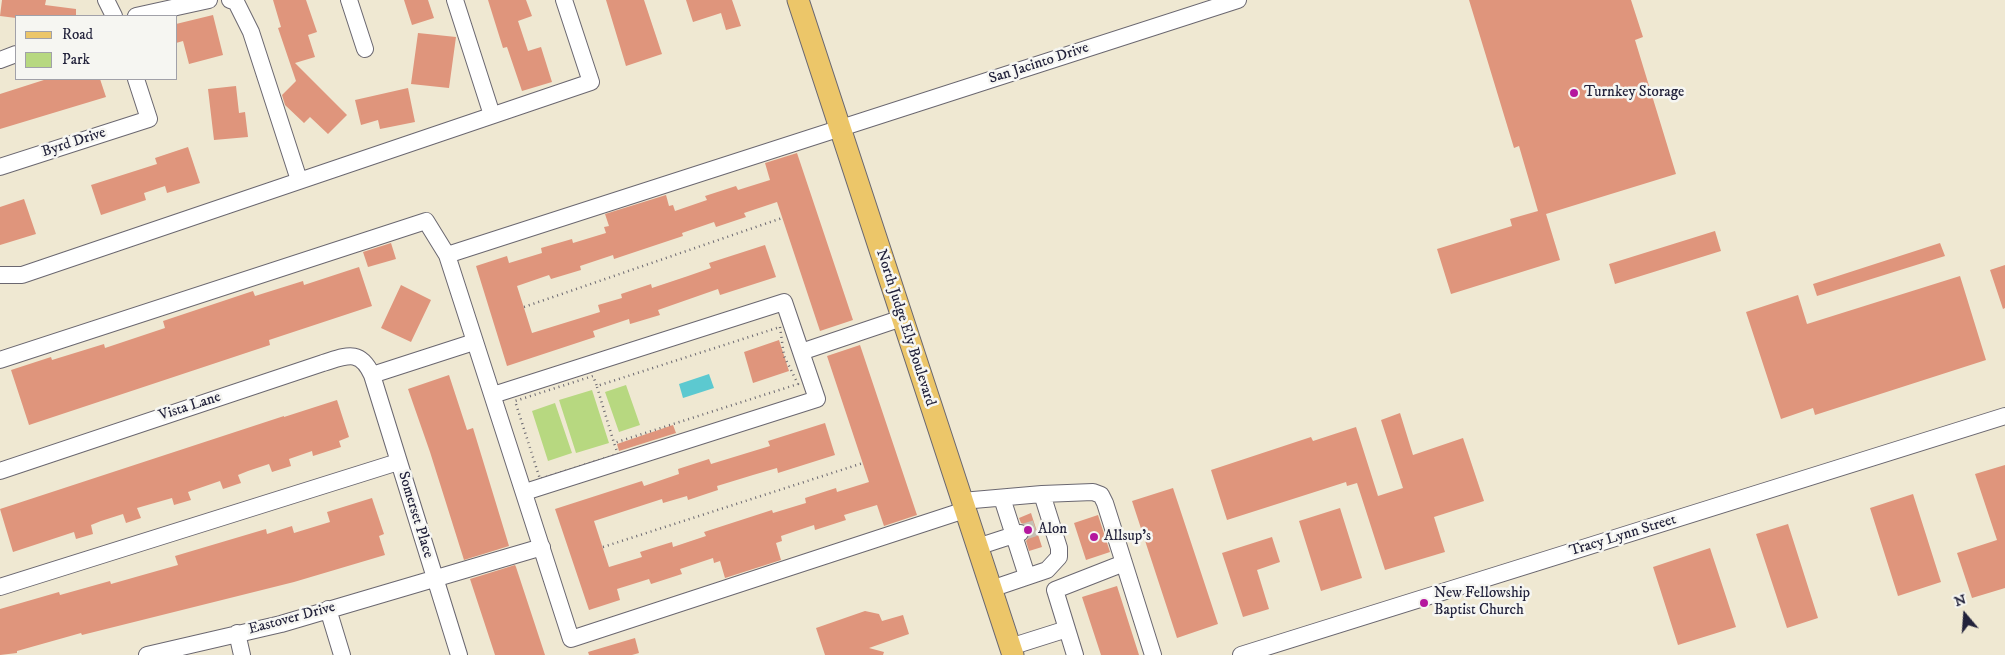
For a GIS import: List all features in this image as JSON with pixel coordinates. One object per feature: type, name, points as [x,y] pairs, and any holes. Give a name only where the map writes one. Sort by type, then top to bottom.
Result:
[{"type":"main road","name":"North Judge Ely Boulevard","points":[[798,0],[1012,651]]},
{"type":"street","points":[[106,0],[114,15]]},
{"type":"street","points":[[141,15],[209,0]]},
{"type":"street","points":[[230,0],[236,2],[251,32],[299,180]]},
{"type":"street","points":[[349,0],[365,49]]},
{"type":"street","points":[[455,0],[492,115]]},
{"type":"street","points":[[0,275],[22,275],[591,82],[564,0]]},
{"type":"street","name":"San Jacinto Drive","points":[[447,255],[1238,0]]},
{"type":"street","points":[[0,60],[15,54]]},
{"type":"street","name":"Byrd Drive","points":[[0,167],[149,119],[136,80]]},
{"type":"street","points":[[0,360],[426,221],[447,255],[574,647],[963,505],[1002,498],[1093,492],[1101,495],[1105,503],[1153,655]]},
{"type":"street","points":[[493,395],[784,302],[817,399],[525,492]]},
{"type":"street","points":[[801,352],[902,318]]},
{"type":"street","points":[[372,376],[474,342]]},
{"type":"street","name":"Vista Lane","points":[[0,471],[350,355],[358,357],[367,365],[372,376]]},
{"type":"street","name":"Somerset Place","points":[[372,376],[459,655]]},
{"type":"street","name":"Tracy Lynn Street","points":[[1241,655],[2005,416]]},
{"type":"street","points":[[0,587],[398,462]]},
{"type":"street","points":[[991,589],[1047,570],[1059,557],[1059,548],[1043,525],[1042,494]]},
{"type":"street","points":[[1002,498],[1017,534],[1027,576]]},
{"type":"street","points":[[977,547],[1017,534]]},
{"type":"street","name":"Eastover Drive","points":[[147,655],[281,624],[542,547]]},
{"type":"street","points":[[1055,590],[1124,563]]},
{"type":"street","points":[[1047,570],[1075,655]]},
{"type":"street","points":[[328,609],[342,655]]},
{"type":"street","points":[[1012,651],[1067,629]]},
{"type":"street","points":[[237,633],[242,655]]},
{"type":"path","points":[[524,308],[782,218]]},
{"type":"path","points":[[597,386],[780,327],[784,356],[798,384],[614,443]]},
{"type":"path","points":[[593,376],[614,443],[618,454],[540,479],[515,401],[593,376]]},
{"type":"path","points":[[603,547],[863,464]]},
{"type":"green space","points":[[626,385],[640,425],[619,432],[605,392]]},
{"type":"green space","points":[[592,390],[609,443],[576,453],[559,400]]},
{"type":"green space","points":[[555,403],[572,453],[548,461],[532,411]]},
{"type":"water","points":[[709,374],[714,388],[683,398],[679,384]]},
{"type":"building","points":[[2,0],[46,0],[45,5],[76,9],[76,15],[15,15],[15,18],[0,16]]},
{"type":"building","points":[[273,0],[306,0],[317,32],[308,35],[315,57],[295,63],[347,115],[328,134],[310,117],[304,123],[285,105],[282,95],[296,81],[278,28],[281,27]]},
{"type":"building","points":[[404,0],[428,0],[434,18],[412,25]]},
{"type":"building","points":[[488,0],[526,0],[532,16],[518,21],[528,51],[541,47],[552,82],[522,91],[507,47],[503,48]]},
{"type":"building","points":[[606,0],[644,0],[662,54],[626,66]]},
{"type":"building","points":[[686,0],[732,0],[741,26],[726,30],[721,13],[693,22]]},
{"type":"building","name":"Turnkey Storage","points":[[1469,0],[1631,0],[1643,37],[1635,40],[1676,174],[1546,214],[1560,260],[1451,294],[1437,249],[1512,226],[1510,219],[1538,211],[1519,146],[1514,148]]},
{"type":"building","points":[[213,15],[223,55],[189,64],[183,41],[178,42],[178,24]]},
{"type":"building","points":[[418,33],[456,37],[449,88],[411,84]]},
{"type":"building","points":[[44,80],[100,80],[106,97],[0,129],[0,94]]},
{"type":"building","points":[[236,86],[239,113],[245,112],[248,137],[214,140],[208,89]]},
{"type":"building","points":[[408,88],[415,122],[380,129],[378,120],[361,125],[355,100]]},
{"type":"building","points":[[188,147],[200,183],[167,193],[165,186],[144,193],[146,200],[101,215],[91,185],[157,164],[155,158]]},
{"type":"building","points":[[797,153],[853,320],[820,331],[777,202],[744,213],[746,217],[716,227],[714,222],[682,233],[683,236],[614,259],[613,255],[580,266],[581,270],[551,279],[549,275],[517,286],[532,333],[600,312],[598,305],[622,298],[621,294],[651,284],[652,288],[688,276],[711,268],[709,263],[765,245],[776,277],[720,295],[718,289],[658,310],[660,315],[630,324],[629,319],[593,331],[595,337],[507,366],[476,266],[507,256],[509,263],[542,253],[541,248],[572,239],[573,243],[606,233],[604,227],[609,226],[605,214],[666,195],[669,206],[673,205],[675,211],[707,200],[705,196],[736,186],[738,190],[770,180],[765,163]]},
{"type":"building","points":[[24,199],[36,234],[0,245],[0,207]]},
{"type":"building","points":[[1715,231],[1721,251],[1615,284],[1609,264]]},
{"type":"building","points":[[391,243],[396,259],[368,267],[363,252]]},
{"type":"building","points":[[1940,243],[1945,256],[1817,296],[1813,284]]},
{"type":"building","points":[[2005,265],[2005,308],[2003,309],[1990,270]]},
{"type":"building","points":[[359,267],[372,306],[269,340],[270,345],[29,425],[11,370],[51,357],[52,360],[104,344],[105,348],[165,328],[163,321],[253,291],[255,296],[303,281],[304,285]]},
{"type":"building","points":[[1960,276],[1986,360],[1815,415],[1813,408],[1781,419],[1746,312],[1798,295],[1807,324]]},
{"type":"building","points":[[401,285],[431,300],[411,342],[381,328]]},
{"type":"building","points":[[779,340],[789,371],[753,383],[744,352]]},
{"type":"building","points":[[860,345],[917,515],[884,526],[877,505],[844,515],[846,520],[815,530],[814,525],[781,536],[782,541],[776,543],[781,560],[725,578],[720,561],[714,563],[713,558],[680,569],[682,574],[651,584],[649,579],[617,589],[620,600],[589,610],[555,509],[642,481],[644,486],[679,474],[678,469],[709,459],[711,464],[770,446],[768,441],[825,423],[835,455],[778,473],[777,468],[717,486],[718,490],[688,500],[687,496],[663,503],[662,499],[594,521],[609,567],[642,557],[640,552],[672,542],[673,547],[706,536],[704,532],[772,510],[773,513],[806,503],[805,498],[836,488],[837,492],[869,482],[827,356]]},
{"type":"building","points":[[449,375],[467,430],[473,428],[509,546],[464,560],[408,389]]},
{"type":"building","points":[[337,400],[349,437],[339,441],[341,447],[313,456],[312,451],[289,459],[291,466],[272,472],[269,464],[248,471],[238,475],[241,483],[223,489],[220,481],[188,492],[191,500],[174,505],[172,498],[137,508],[141,518],[126,523],[123,514],[101,521],[91,525],[93,534],[76,539],[74,532],[13,552],[0,509]]},
{"type":"building","points":[[1400,413],[1413,455],[1463,438],[1484,501],[1434,517],[1445,552],[1385,570],[1357,483],[1347,486],[1346,482],[1227,520],[1211,470],[1311,437],[1313,441],[1356,427],[1378,496],[1403,488],[1381,420]]},
{"type":"building","points":[[673,425],[676,433],[619,451],[617,444]]},
{"type":"building","points":[[2005,465],[2005,588],[1972,598],[1957,553],[1997,540],[1975,474]]},
{"type":"building","points":[[1173,488],[1218,624],[1177,638],[1132,501]]},
{"type":"building","points":[[1913,494],[1941,582],[1898,596],[1870,508]]},
{"type":"building","points":[[372,498],[384,534],[379,536],[385,555],[294,582],[82,635],[81,633],[17,651],[17,653],[0,655],[0,609],[59,592],[60,595],[110,581],[111,584],[178,565],[175,556],[266,529],[267,534],[292,526],[294,533],[330,522],[327,512]]},
{"type":"building","points":[[1340,508],[1362,578],[1321,591],[1299,521]]},
{"type":"building","name":"Alon","points":[[1031,513],[1042,547],[1029,551],[1026,541],[1030,536],[1030,530],[1021,523],[1019,518]]},
{"type":"building","name":"Allsup's","points":[[1098,515],[1110,552],[1086,560],[1074,523]]},
{"type":"building","points":[[1788,524],[1818,618],[1787,628],[1756,534]]},
{"type":"building","points":[[1272,537],[1280,562],[1257,570],[1269,609],[1243,617],[1222,553]]},
{"type":"building","points":[[1710,548],[1736,627],[1678,645],[1653,567]]},
{"type":"building","points":[[515,565],[545,655],[495,655],[470,579]]},
{"type":"building","points":[[1117,586],[1139,655],[1101,655],[1082,597]]},
{"type":"building","points":[[865,611],[879,614],[882,621],[903,615],[909,634],[869,648],[884,652],[883,655],[825,655],[816,628]]},
{"type":"building","points":[[635,638],[639,653],[632,655],[589,655],[588,652]]},
{"type":"tunnel","points":[[1020,533],[1036,528]]},
{"type":"place","name":"Turnkey Storage","points":[[1574,93]]},
{"type":"place","name":"Alon","points":[[1028,530]]},
{"type":"place","name":"Allsup's","points":[[1094,537]]},
{"type":"place","name":"New Fellowship Baptist Church","points":[[1424,603]]}]
